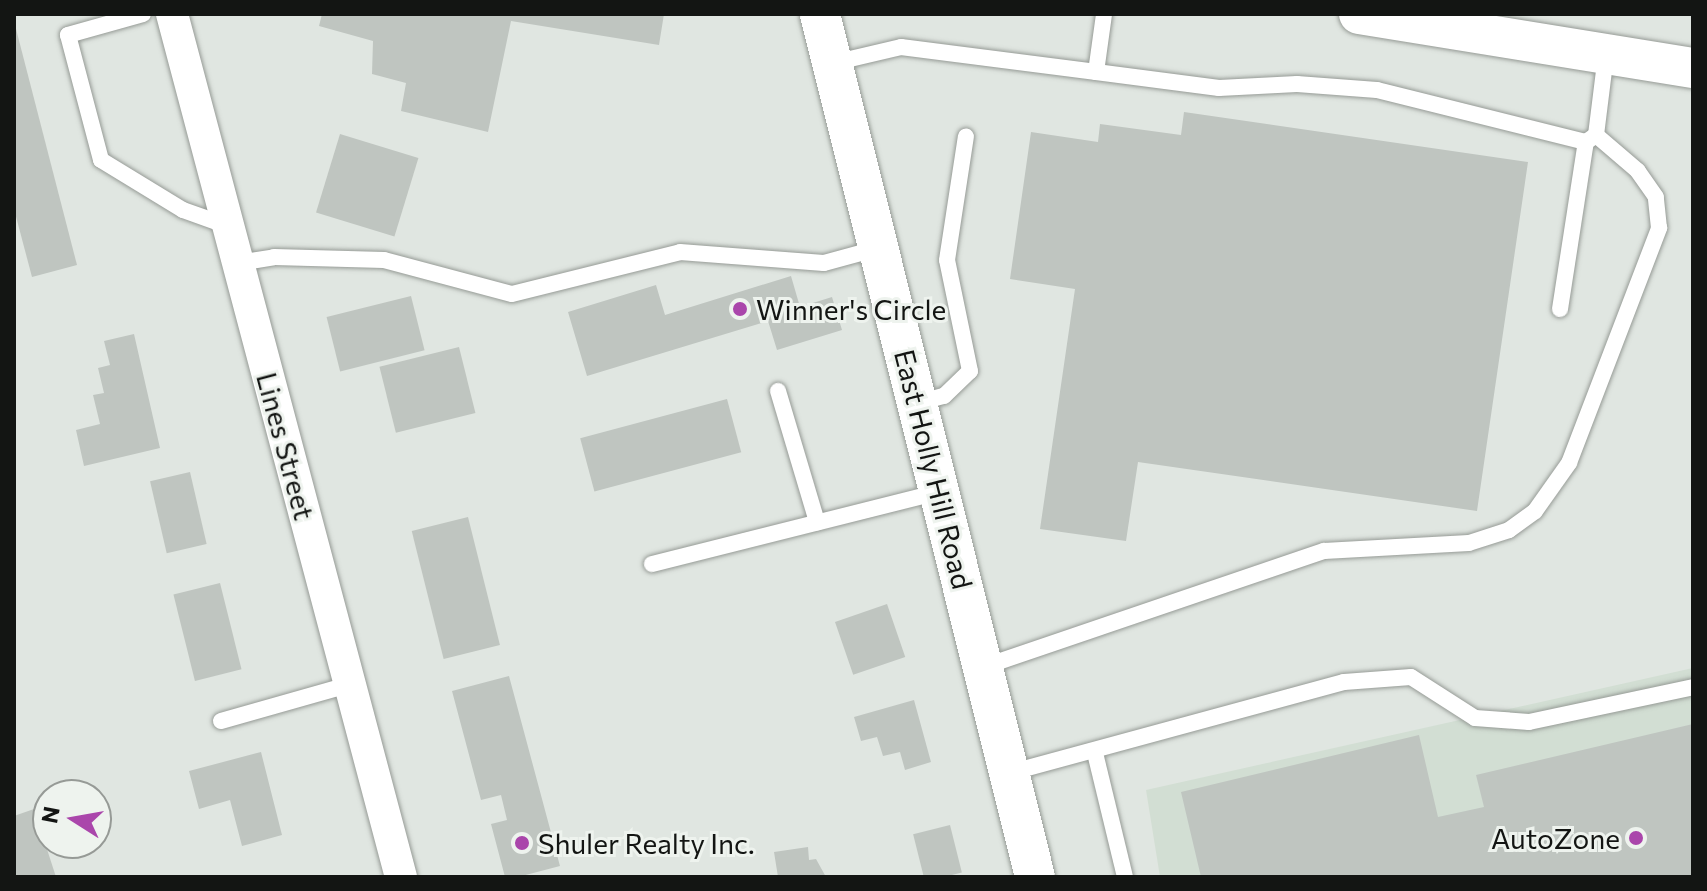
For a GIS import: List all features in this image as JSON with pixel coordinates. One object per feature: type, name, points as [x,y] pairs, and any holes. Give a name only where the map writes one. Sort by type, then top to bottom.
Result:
[{"type":"street","name":"Lines Street","points":[[172,14],[401,877]]},
{"type":"street","name":"East Holly Hill Road","points":[[820,14],[1035,877]]},
{"type":"street","points":[[1359,14],[1693,68]]},
{"type":"lane","points":[[143,14],[68,35],[101,160],[183,210],[228,226]]},
{"type":"lane","points":[[1096,72],[1104,14]]},
{"type":"lane","points":[[833,63],[901,47],[1219,88],[1297,84],[1377,90],[1591,139],[1638,171],[1656,197],[1659,228],[1569,463],[1535,511],[1509,530],[1469,543],[1324,551],[983,667]]},
{"type":"lane","points":[[1560,309],[1606,54]]},
{"type":"lane","points":[[917,403],[944,396],[970,371],[947,260],[966,136]]},
{"type":"lane","points":[[238,263],[274,257],[384,260],[512,294],[680,252],[824,263],[879,248]]},
{"type":"lane","points":[[778,391],[817,522]]},
{"type":"lane","points":[[652,564],[939,491]]},
{"type":"lane","points":[[1009,773],[1095,753],[1344,682],[1411,677],[1475,718],[1529,722],[1693,687]]},
{"type":"lane","points":[[221,721],[348,685]]},
{"type":"lane","points":[[1095,753],[1125,877]]},
{"type":"shaded area","points":[[1693,668],[1693,877],[1160,877],[1146,790]]},
{"type":"building","points":[[322,14],[664,14],[659,45],[511,21],[488,132],[401,111],[406,83],[372,74],[373,41],[319,26]]},
{"type":"building","points":[[15,25],[77,265],[32,277],[14,209]]},
{"type":"building","points":[[1184,112],[1528,162],[1477,511],[1138,462],[1126,541],[1040,529],[1075,289],[1010,279],[1031,132],[1098,142],[1100,124],[1181,135]]},
{"type":"building","points":[[340,134],[418,158],[394,236],[316,212]]},
{"type":"building","points":[[791,276],[800,307],[832,297],[842,330],[777,350],[768,321],[587,376],[568,312],[656,285],[665,315]]},
{"type":"building","points":[[411,296],[425,350],[340,371],[327,317]]},
{"type":"building","points":[[134,334],[160,448],[84,466],[76,430],[100,424],[93,395],[104,393],[98,368],[110,365],[104,341]]},
{"type":"building","points":[[459,347],[475,413],[396,433],[379,367]]},
{"type":"building","points":[[727,399],[741,452],[594,491],[580,438]]},
{"type":"building","points":[[190,472],[207,544],[167,553],[150,481]]},
{"type":"building","points":[[468,517],[500,645],[444,659],[412,531]]},
{"type":"building","points":[[220,583],[242,669],[195,681],[173,595]]},
{"type":"building","points":[[887,604],[905,657],[853,675],[835,622]]},
{"type":"building","points":[[509,676],[560,866],[518,877],[505,877],[491,824],[507,820],[501,795],[481,800],[452,691]]},
{"type":"building","points":[[914,700],[931,762],[905,770],[900,752],[883,756],[877,737],[861,741],[854,717]]},
{"type":"building","points":[[1693,724],[1693,877],[1201,877],[1181,792],[1419,735],[1438,817],[1484,807],[1476,775]]},
{"type":"building","points":[[261,752],[282,835],[242,846],[230,800],[199,809],[189,771]]},
{"type":"building","points":[[32,810],[32,859],[50,859],[56,877],[14,877],[14,816]]},
{"type":"building","points":[[950,825],[962,873],[924,877],[913,834]]},
{"type":"building","points":[[808,847],[809,860],[816,859],[826,877],[778,877],[774,852]]},
{"type":"place","name":"Winner's Circle","points":[[740,309]]},
{"type":"place","name":"AutoZone","points":[[1636,838]]},
{"type":"place","name":"Shuler Realty Inc.","points":[[522,843]]}]
